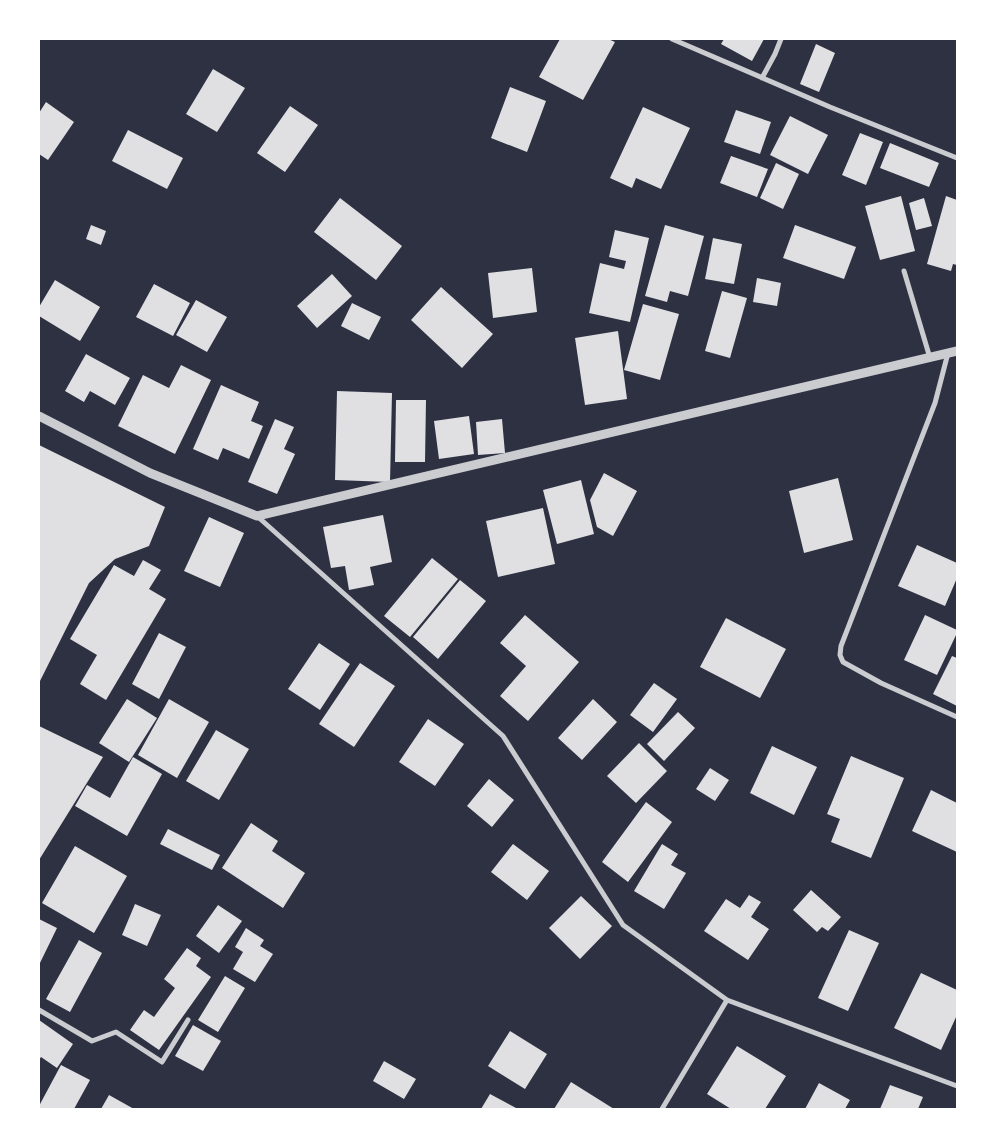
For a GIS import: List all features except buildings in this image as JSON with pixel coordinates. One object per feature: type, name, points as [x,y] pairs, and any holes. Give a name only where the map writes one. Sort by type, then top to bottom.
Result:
[{"type":"street","points":[[672,39],[957,158]]},
{"type":"street","points":[[762,78],[781,39]]},
{"type":"street","points":[[904,271],[930,358]]},
{"type":"street","points":[[257,516],[953,352]]},
{"type":"street","points":[[953,352],[841,646],[840,655],[843,662],[881,683],[957,717]]},
{"type":"street","points":[[39,416],[150,473],[257,516],[503,736],[623,925],[727,1000],[957,1086]]},
{"type":"street","points":[[662,1109],[727,1000]]},
{"type":"street","points":[[39,1010],[92,1041],[116,1032],[162,1062],[188,1020]]}]
